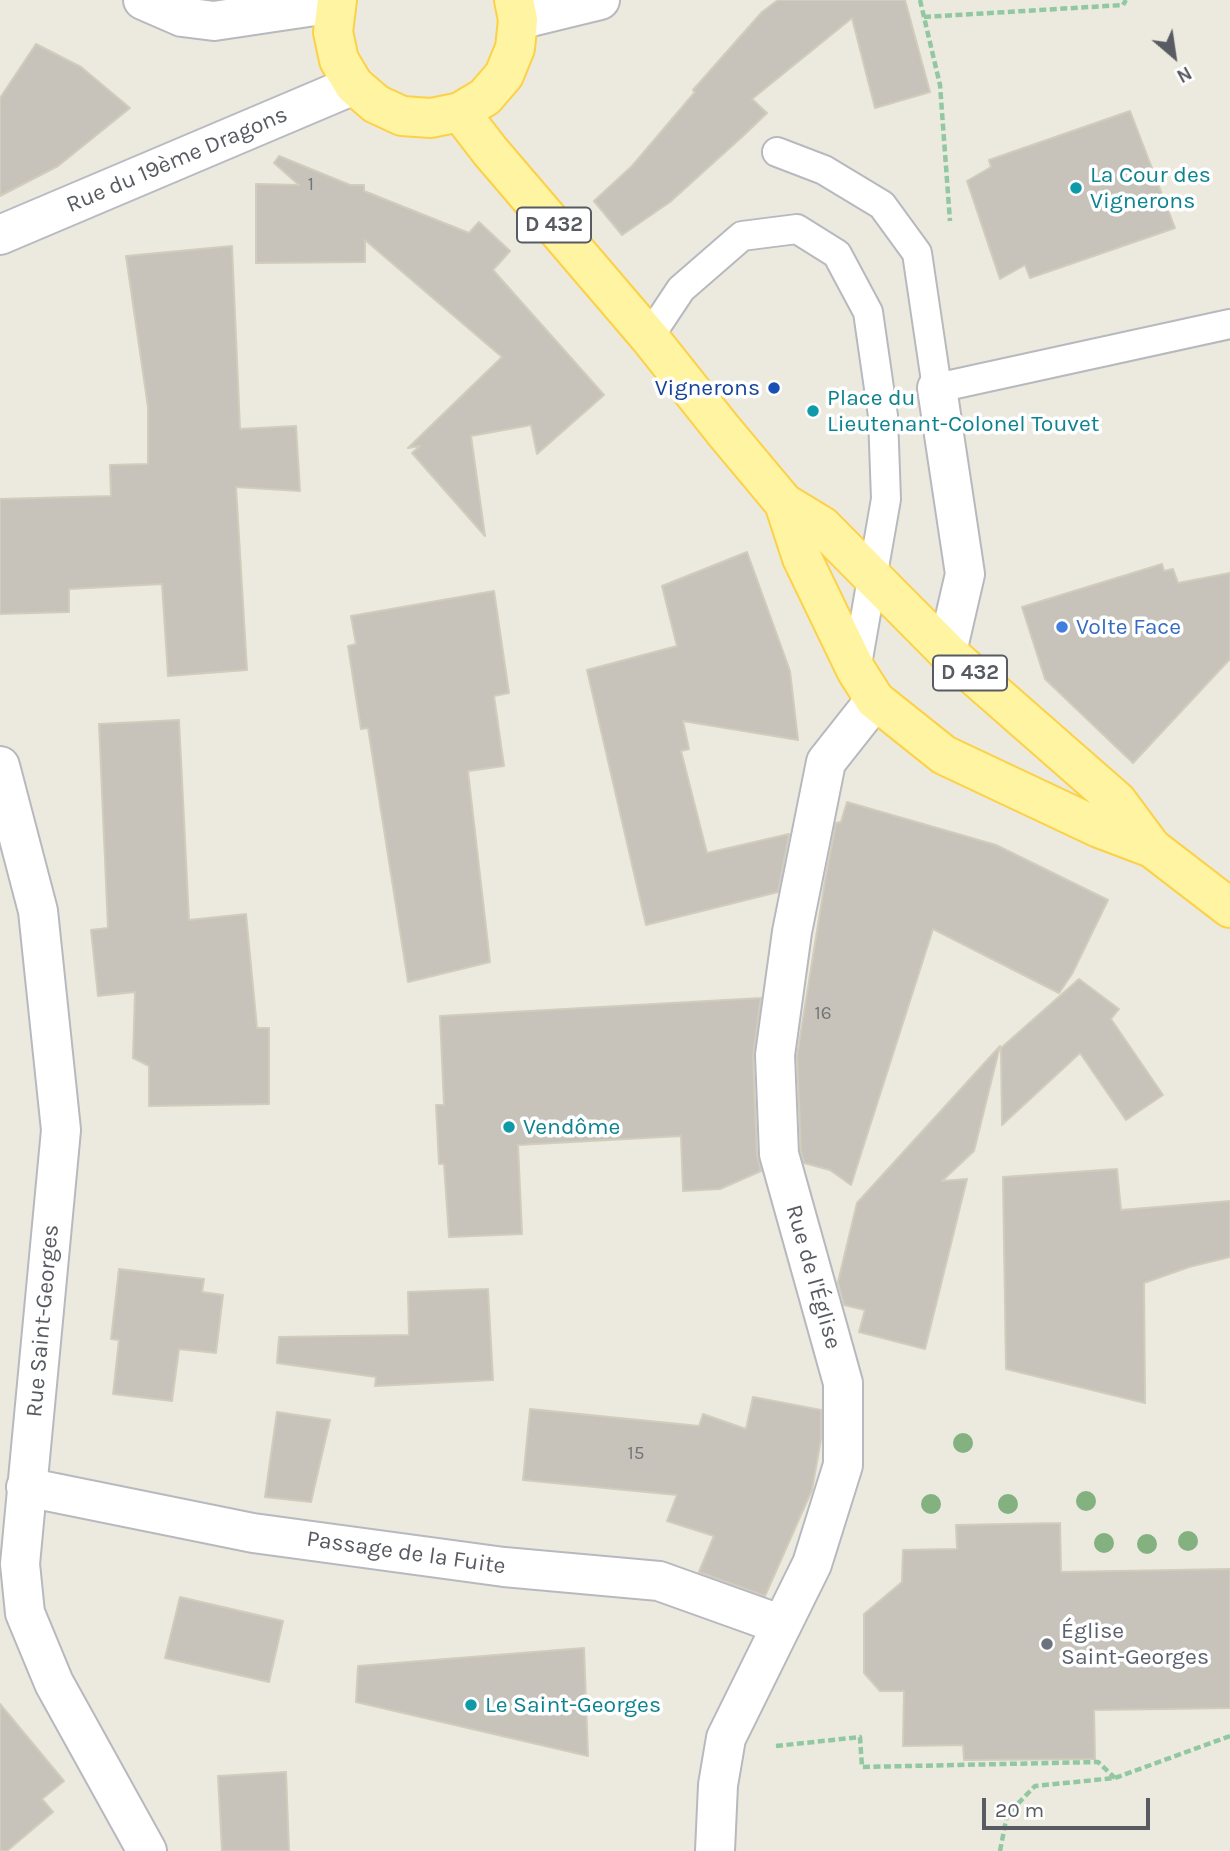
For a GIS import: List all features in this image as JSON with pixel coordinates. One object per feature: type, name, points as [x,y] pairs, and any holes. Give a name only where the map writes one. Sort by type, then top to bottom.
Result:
[{"type":"main road","points":[[336,2],[333,32],[339,60],[354,85],[376,104],[402,116],[431,118],[460,112],[485,97],[504,75],[515,48],[516,10]]},
{"type":"main road","name":"D 432","points":[[460,112],[490,151],[649,337],[783,503],[822,526],[947,652],[1117,802],[1152,848],[1230,908]]},
{"type":"main road","name":"D 432","points":[[783,503],[802,558],[866,685],[944,755],[1099,828],[1152,848]]},
{"type":"street","points":[[144,0],[181,17],[214,21],[336,2]]},
{"type":"street","points":[[516,10],[600,0]]},
{"type":"street","name":"Rue du 19ème Dragons","points":[[0,235],[354,85]]},
{"type":"street","points":[[937,388],[965,574],[947,652]]},
{"type":"street","name":"Rue de l'Église","points":[[715,1851],[718,1785],[726,1738],[812,1564],[843,1465],[843,1383],[779,1154],[775,1055],[792,932],[826,762],[866,685]]},
{"type":"street","name":"Rue Saint-Georges","points":[[0,766],[38,911],[61,1130],[20,1564],[12,1611],[147,1851]]},
{"type":"street","name":"Passage de la Fuite","points":[[26,1487],[253,1533],[504,1567],[659,1581],[782,1625]]},
{"type":"lane","points":[[777,152],[824,170],[882,205],[917,253],[937,388],[1230,324]]},
{"type":"lane","points":[[649,337],[681,289],[742,236],[797,229],[837,254],[868,312],[883,416],[886,499],[873,576],[866,685]]},
{"type":"path","points":[[917,253],[950,222],[940,85],[920,0]]},
{"type":"path","points":[[924,17],[1123,5],[1126,0]]},
{"type":"path","points":[[1000,1851],[1007,1815],[1035,1786],[1115,1778],[1230,1736]]},
{"type":"path","points":[[724,1751],[860,1737],[862,1767],[1098,1762],[1115,1778]]},
{"type":"building","points":[[778,0],[905,0],[930,92],[875,108],[852,18],[752,99],[767,113],[743,136],[670,202],[622,235],[594,201],[632,166],[695,92],[693,90],[762,12]]},
{"type":"building","points":[[36,44],[81,67],[130,108],[58,166],[0,196],[0,98]]},
{"type":"building","name":"La Cour des Vignerons","points":[[1130,111],[1175,228],[1030,278],[1025,265],[1000,279],[967,181],[991,167],[989,160]]},
{"type":"building","points":[[279,156],[350,185],[364,185],[364,191],[469,233],[479,222],[510,251],[493,270],[604,395],[537,454],[531,425],[471,436],[485,536],[412,453],[420,446],[408,448],[502,357],[365,240],[365,262],[256,263],[256,184],[299,185],[274,163]]},
{"type":"building","points":[[232,246],[240,429],[296,426],[300,491],[236,487],[247,670],[168,676],[162,584],[69,589],[69,612],[0,614],[0,499],[111,496],[110,465],[148,464],[148,407],[126,256]]},
{"type":"building","points":[[747,552],[790,671],[798,740],[683,721],[689,749],[681,751],[707,853],[789,834],[778,892],[646,925],[587,670],[677,646],[662,586]]},
{"type":"building","points":[[1162,564],[1164,571],[1173,569],[1178,583],[1230,573],[1230,659],[1133,763],[1045,679],[1022,607]]},
{"type":"building","points":[[494,591],[509,693],[494,696],[504,766],[468,771],[490,962],[408,982],[368,728],[361,729],[348,646],[356,644],[351,616]]},
{"type":"building","points":[[179,720],[189,920],[246,914],[257,1028],[269,1028],[269,1104],[149,1106],[149,1066],[133,1058],[135,992],[98,996],[91,930],[108,928],[99,724]]},
{"type":"building","points":[[847,802],[996,845],[1108,900],[1072,974],[1059,993],[933,929],[851,1185],[830,1170],[804,1163],[801,1151],[797,1056],[836,823],[841,822]]},
{"type":"building","points":[[1079,979],[1119,1009],[1111,1019],[1163,1095],[1126,1120],[1080,1053],[1002,1125],[1001,1048]]},
{"type":"building","name":"Vendôme","points":[[761,998],[753,1056],[757,1155],[761,1171],[720,1189],[683,1191],[681,1136],[518,1145],[522,1234],[449,1237],[444,1164],[439,1164],[436,1105],[444,1105],[440,1016]]},
{"type":"building","points":[[1000,1046],[974,1151],[942,1181],[967,1179],[925,1349],[859,1332],[865,1310],[844,1305],[838,1282],[857,1203]]},
{"type":"building","points":[[1117,1169],[1121,1210],[1230,1201],[1230,1257],[1189,1267],[1144,1283],[1145,1403],[1006,1369],[1003,1177]]},
{"type":"building","points":[[119,1269],[204,1279],[202,1292],[223,1295],[216,1353],[179,1349],[172,1401],[113,1394],[119,1340],[111,1339]]},
{"type":"building","points":[[488,1289],[493,1380],[375,1386],[376,1377],[277,1363],[279,1337],[409,1335],[408,1292]]},
{"type":"building","points":[[753,1397],[821,1410],[821,1439],[812,1490],[765,1596],[699,1572],[714,1536],[667,1521],[677,1495],[523,1480],[530,1409],[699,1426],[703,1414],[746,1429]]},
{"type":"building","points":[[277,1412],[330,1420],[311,1502],[265,1497]]},
{"type":"building","name":"Église Saint-Georges","points":[[1060,1523],[1061,1572],[1230,1569],[1230,1708],[1094,1710],[1095,1759],[964,1760],[963,1745],[903,1746],[904,1691],[880,1691],[864,1673],[864,1614],[902,1582],[903,1550],[957,1549],[956,1525]]},
{"type":"building","points":[[180,1597],[283,1621],[269,1682],[165,1658]]},
{"type":"building","points":[[584,1648],[588,1756],[356,1702],[358,1666]]},
{"type":"building","points":[[0,1704],[64,1781],[42,1799],[53,1812],[7,1851],[0,1851]]},
{"type":"building","points":[[286,1772],[289,1851],[222,1851],[218,1776]]},
{"type":"place","name":"La Cour des Vignerons","points":[[1076,188]]},
{"type":"place","name":"Vignerons","points":[[774,388]]},
{"type":"place","name":"Place du Lieutenant-Colonel Touvet","points":[[813,411]]},
{"type":"place","name":"Volte Face","points":[[1062,627]]},
{"type":"place","name":"Vendôme","points":[[509,1127]]},
{"type":"place","name":"Église Saint-Georges","points":[[1047,1644]]},
{"type":"place","name":"Le Saint-Georges","points":[[471,1705]]}]
